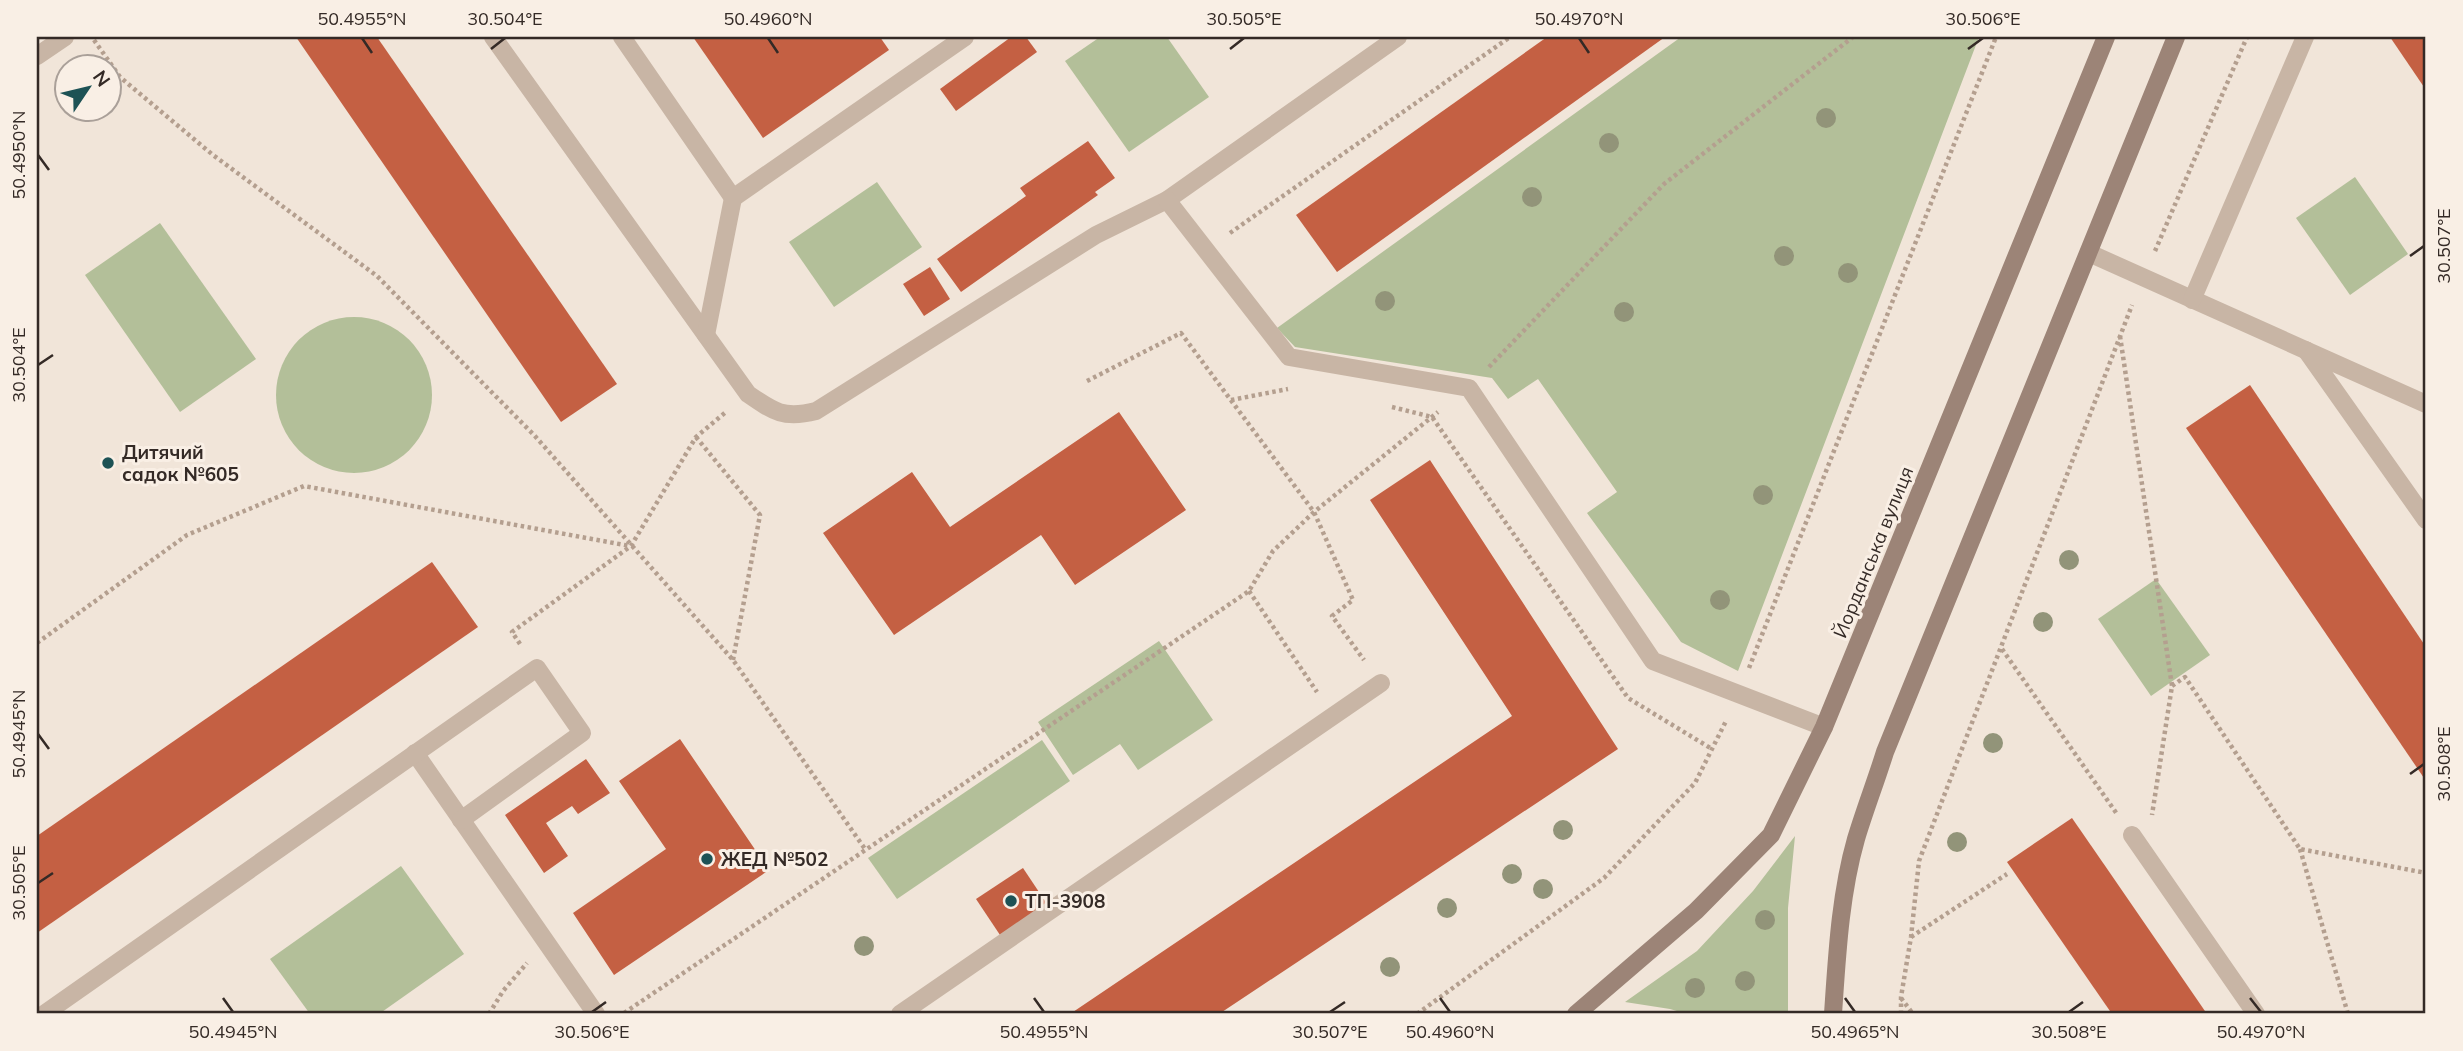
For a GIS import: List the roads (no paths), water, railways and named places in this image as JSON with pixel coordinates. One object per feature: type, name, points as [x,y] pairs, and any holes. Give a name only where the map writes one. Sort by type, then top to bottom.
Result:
[{"type":"main road","name":"Йорданська вулиця","points":[[1576,1014],[1696,911],[1771,835],[1824,727],[2106,37]]},
{"type":"main road","points":[[1833,1014],[1850,864],[1885,752],[2176,37]]},
{"type":"lane","points":[[37,56],[65,37]]},
{"type":"lane","points":[[493,37],[748,394],[771,410],[795,416],[816,411],[1096,234],[1167,200],[1398,37]]},
{"type":"lane","points":[[622,37],[733,198]]},
{"type":"lane","points":[[706,335],[733,198],[965,37]]},
{"type":"lane","points":[[2192,300],[2305,37]]},
{"type":"lane","points":[[1167,200],[1289,357],[1469,388],[1653,662],[1824,727]]},
{"type":"lane","points":[[2089,253],[2426,404]]},
{"type":"lane","points":[[2306,351],[2426,520]]},
{"type":"lane","points":[[44,1014],[537,668],[582,733],[461,820]]},
{"type":"lane","points":[[900,1014],[1381,683]]},
{"type":"lane","points":[[415,753],[596,1014]]},
{"type":"lane","points":[[2132,835],[2256,1014]]},
{"type":"place","name":"Дитячий садок №605","points":[[108,463]]},
{"type":"place","name":"ЖЕД №502","points":[[707,859]]},
{"type":"place","name":"ТП-3908","points":[[1011,901]]}]
